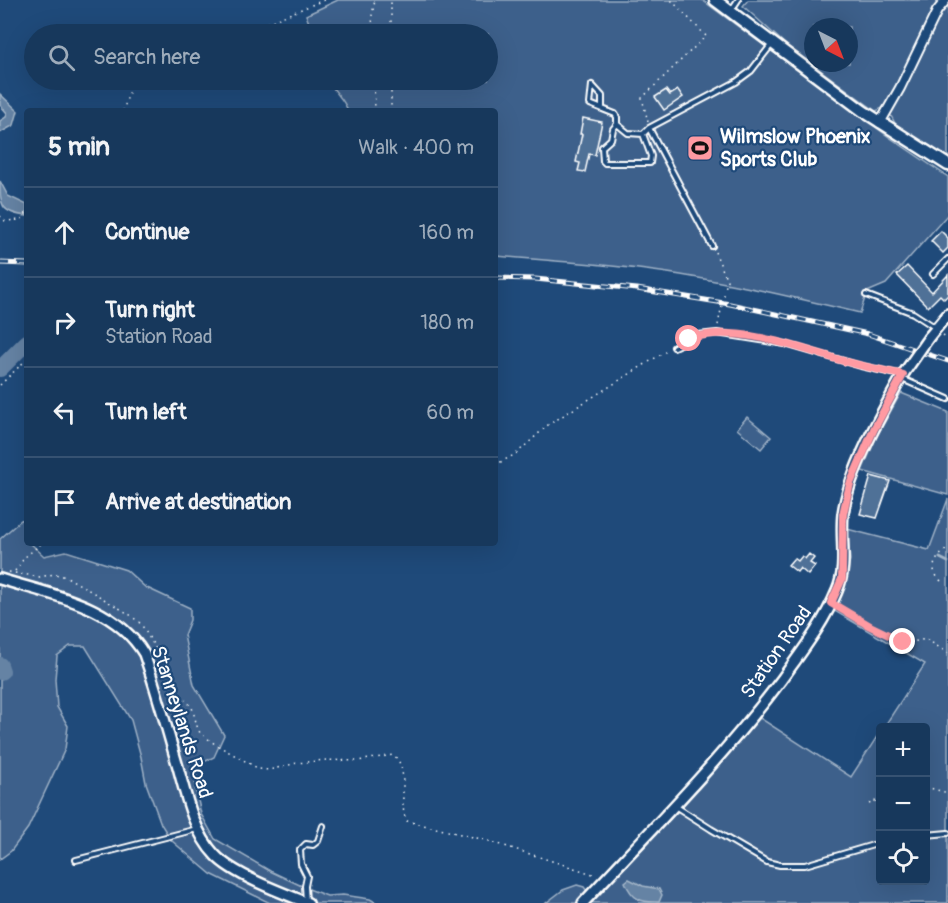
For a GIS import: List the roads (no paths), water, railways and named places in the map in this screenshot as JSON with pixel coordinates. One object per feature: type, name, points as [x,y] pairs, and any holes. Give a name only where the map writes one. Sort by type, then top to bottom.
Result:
[{"type":"main road","points":[[715,0],[880,123],[948,165]]},
{"type":"street","points":[[880,123],[904,80],[937,11],[946,0]]},
{"type":"street","name":"Station Road","points":[[583,903],[675,805],[755,714],[806,644],[831,603],[842,579],[843,514],[850,484],[874,429],[903,376],[929,337],[948,314]]},
{"type":"street","name":"Stanneylands Road","points":[[0,579],[87,606],[120,626],[140,647],[148,665],[185,792],[207,845],[215,856],[228,866],[306,903]]},
{"type":"lane","points":[[730,11],[738,0]]},
{"type":"lane","points":[[602,107],[602,96],[592,85],[590,104],[602,107],[616,115],[617,124],[628,133],[643,134],[649,128],[736,82],[751,71],[772,44]]},
{"type":"lane","points":[[617,124],[613,129],[611,139],[602,147],[602,159],[605,163],[650,163],[651,156],[643,134]]},
{"type":"lane","points":[[649,128],[712,246]]},
{"type":"lane","points":[[933,274],[948,260]]},
{"type":"lane","points":[[866,295],[913,313],[936,328]]},
{"type":"lane","points":[[674,347],[698,335],[717,333],[785,344],[903,376],[948,399]]},
{"type":"lane","points":[[675,805],[711,830],[767,862],[780,865],[805,865],[876,844]]},
{"type":"lane","points":[[306,903],[307,876],[301,864],[300,850],[306,844],[313,845],[318,841],[323,826]]},
{"type":"lane","points":[[76,860],[198,828]]},
{"type":"lane","points":[[930,835],[948,833]]},
{"type":"waterway","points":[[0,369],[24,345]]},
{"type":"waterway","points":[[940,558],[948,562]]},
{"type":"waterway","points":[[0,665],[2,671],[0,672]]},
{"type":"railway","points":[[0,263],[24,264]]},
{"type":"railway","points":[[498,278],[535,279],[637,289],[730,304],[868,334],[948,361]]},
{"type":"place","name":"Wilmslow Phoenix Sports Club","points":[[700,148]]}]
